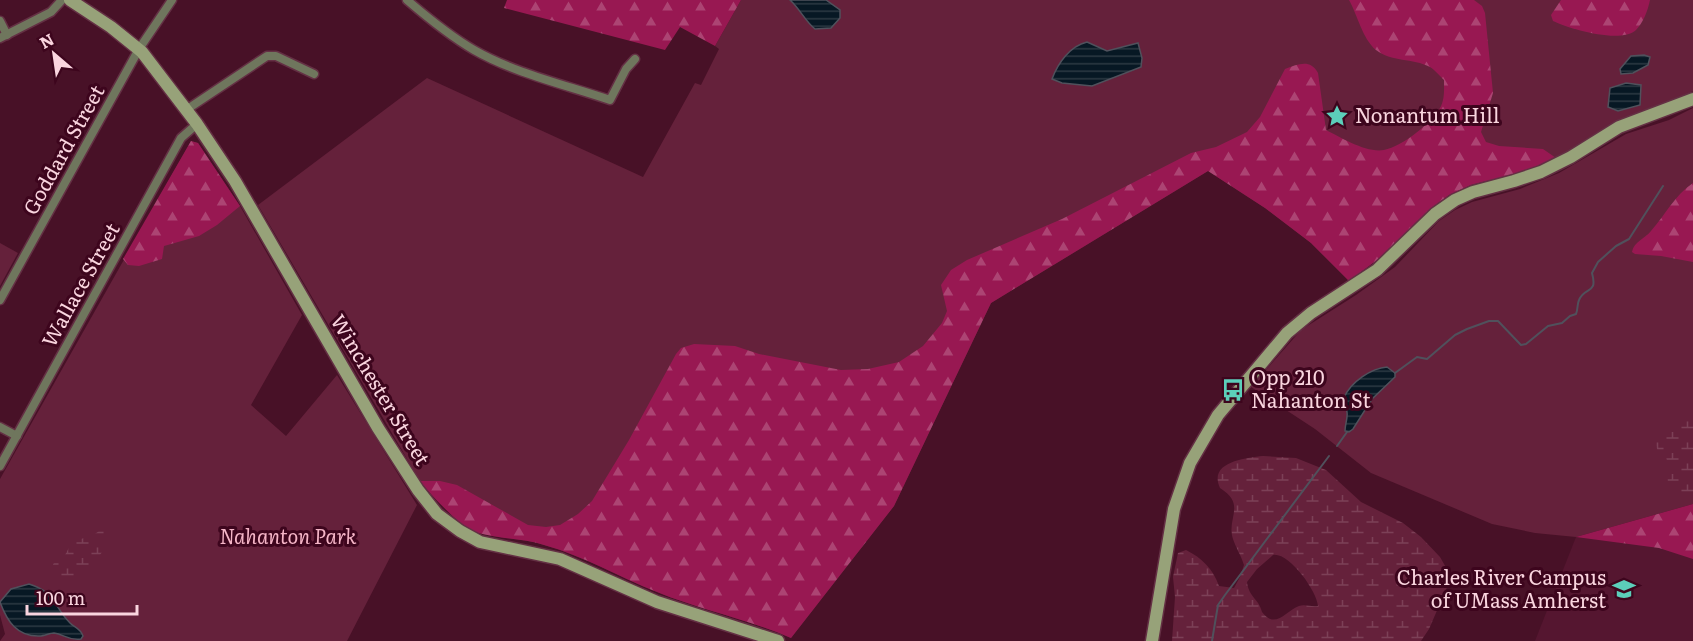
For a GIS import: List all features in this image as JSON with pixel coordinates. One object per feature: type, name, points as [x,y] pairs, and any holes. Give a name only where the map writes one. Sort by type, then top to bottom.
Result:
[{"type":"street","points":[[0,21],[4,36],[51,12],[62,0]]},
{"type":"street","name":"Winchester Street","points":[[70,0],[139,49],[197,124],[250,207],[378,428],[418,490],[438,514],[460,531],[480,542],[566,561],[657,602],[778,641]]},
{"type":"street","name":"Goddard Street","points":[[0,300],[139,49],[172,0]]},
{"type":"street","points":[[407,0],[475,51],[506,65],[610,100],[626,69],[635,59]]},
{"type":"street","points":[[186,110],[267,56],[276,56],[314,74]]},
{"type":"street","points":[[1152,641],[1177,496],[1190,463],[1218,415],[1287,333],[1311,313],[1377,270],[1435,214],[1451,202],[1473,192],[1541,172],[1571,157],[1619,127],[1693,99]]},
{"type":"street","name":"Wallace Street","points":[[0,466],[181,138],[197,124]]},
{"type":"street","points":[[0,427],[17,436]]},
{"type":"shaded area","name":"Charles River Campus of UMass Amherst","points":[[1693,504],[1693,641],[1535,641],[1576,537]]},
{"type":"green space","points":[[507,0],[741,0],[715,46],[680,27],[665,50],[504,8]]},
{"type":"green space","points":[[741,0],[1693,0],[1693,91],[1617,122],[1537,167],[1474,184],[1454,192],[1433,207],[1390,250],[1349,281],[1311,243],[1265,208],[1208,171],[991,303],[894,506],[791,638],[674,598],[559,550],[535,543],[481,534],[461,523],[437,501],[420,481],[258,205],[427,78],[643,177],[695,83],[701,85],[719,49],[715,46]]},
{"type":"green space","points":[[1349,0],[1474,0],[1482,6],[1485,13],[1493,93],[1481,132],[1486,142],[1499,146],[1543,149],[1556,158],[1530,170],[1471,185],[1449,195],[1429,210],[1385,254],[1349,281],[1311,243],[1265,208],[1208,171],[991,303],[894,506],[791,638],[674,598],[559,550],[473,531],[437,501],[420,481],[440,481],[457,485],[528,525],[546,527],[560,525],[578,514],[592,501],[681,348],[694,344],[735,346],[759,354],[841,370],[868,369],[899,362],[923,346],[942,323],[947,311],[941,285],[951,270],[967,260],[1062,219],[1191,153],[1216,147],[1247,132],[1260,117],[1285,69],[1290,67],[1308,64],[1318,73],[1326,130],[1370,149],[1384,150],[1399,144],[1423,127],[1436,114],[1443,98],[1444,80],[1430,67],[1388,56],[1376,50],[1364,33]]},
{"type":"green space","points":[[1561,0],[1650,0],[1645,16],[1636,30],[1619,36],[1595,34],[1553,21],[1551,15]]},
{"type":"green space","points":[[1693,108],[1693,504],[1576,537],[1535,533],[1492,524],[1371,473],[1315,429],[1251,387],[1301,330],[1395,267],[1439,221],[1455,210],[1472,202],[1520,189],[1559,173],[1626,134],[1669,120]]},
{"type":"green space","name":"Nahanton Park","points":[[191,141],[198,143],[240,206],[302,315],[251,405],[286,436],[337,375],[417,505],[347,641],[0,641],[5,634],[0,615],[0,479]]},
{"type":"green space","points":[[191,141],[198,143],[240,206],[199,236],[164,246],[162,259],[139,266],[128,265],[123,259]]},
{"type":"green space","points":[[1693,183],[1693,262],[1632,252],[1635,245],[1651,231],[1675,199]]},
{"type":"green space","points":[[0,243],[18,253],[0,286]]},
{"type":"green space","points":[[1693,408],[1693,503],[1679,496],[1668,485],[1667,460],[1658,452],[1655,442],[1661,431]]},
{"type":"green space","points":[[1263,456],[1296,458],[1326,470],[1361,502],[1403,523],[1421,537],[1440,557],[1448,571],[1448,585],[1429,629],[1421,641],[1172,641],[1175,597],[1173,577],[1178,553],[1186,550],[1202,560],[1214,574],[1219,586],[1234,588],[1244,565],[1232,531],[1234,506],[1228,494],[1220,488],[1219,472],[1238,460]],"holes":[[[1273,555],[1279,556],[1294,566],[1308,582],[1318,606],[1299,606],[1280,618],[1271,619],[1262,612],[1247,582],[1257,569]]]},
{"type":"green space","points":[[1693,504],[1693,559],[1659,548],[1576,537]]},
{"type":"green space","points":[[110,529],[112,531],[109,539],[102,546],[103,550],[95,562],[83,572],[70,578],[56,578],[53,564],[65,555],[72,542],[101,530]]},
{"type":"water","points":[[790,0],[826,0],[840,10],[840,18],[831,28],[815,29]]},
{"type":"water","points":[[1087,42],[1107,51],[1138,43],[1142,58],[1141,67],[1092,86],[1062,83],[1052,79],[1065,56],[1075,47]]},
{"type":"water","points":[[1631,56],[1650,57],[1648,65],[1633,73],[1621,74],[1620,69]]},
{"type":"water","points":[[1626,83],[1641,85],[1640,105],[1618,111],[1608,107],[1610,88]]},
{"type":"water","points":[[1387,367],[1395,373],[1395,377],[1372,399],[1353,429],[1349,432],[1345,431],[1347,410],[1344,400],[1347,392],[1362,377]]},
{"type":"water","points":[[29,584],[49,595],[64,617],[80,631],[83,636],[81,639],[54,633],[32,636],[19,631],[14,626],[0,602],[11,589]]},
{"type":"waterway","points":[[1395,373],[1417,357],[1427,359],[1455,335],[1489,321],[1498,321],[1521,345],[1526,344],[1548,326],[1562,323],[1576,314],[1578,302],[1592,288],[1592,273],[1598,262],[1616,246],[1629,239],[1663,186]]},
{"type":"waterway","points":[[1337,446],[1347,432]]},
{"type":"waterway","points":[[1212,641],[1218,605],[1329,456]]},
{"type":"place","name":"Nonantum Hill","points":[[1337,116]]},
{"type":"place","name":"Opp 210 Nahanton St","points":[[1233,390]]},
{"type":"place","name":"Charles River Campus of UMass Amherst","points":[[1624,589]]}]
